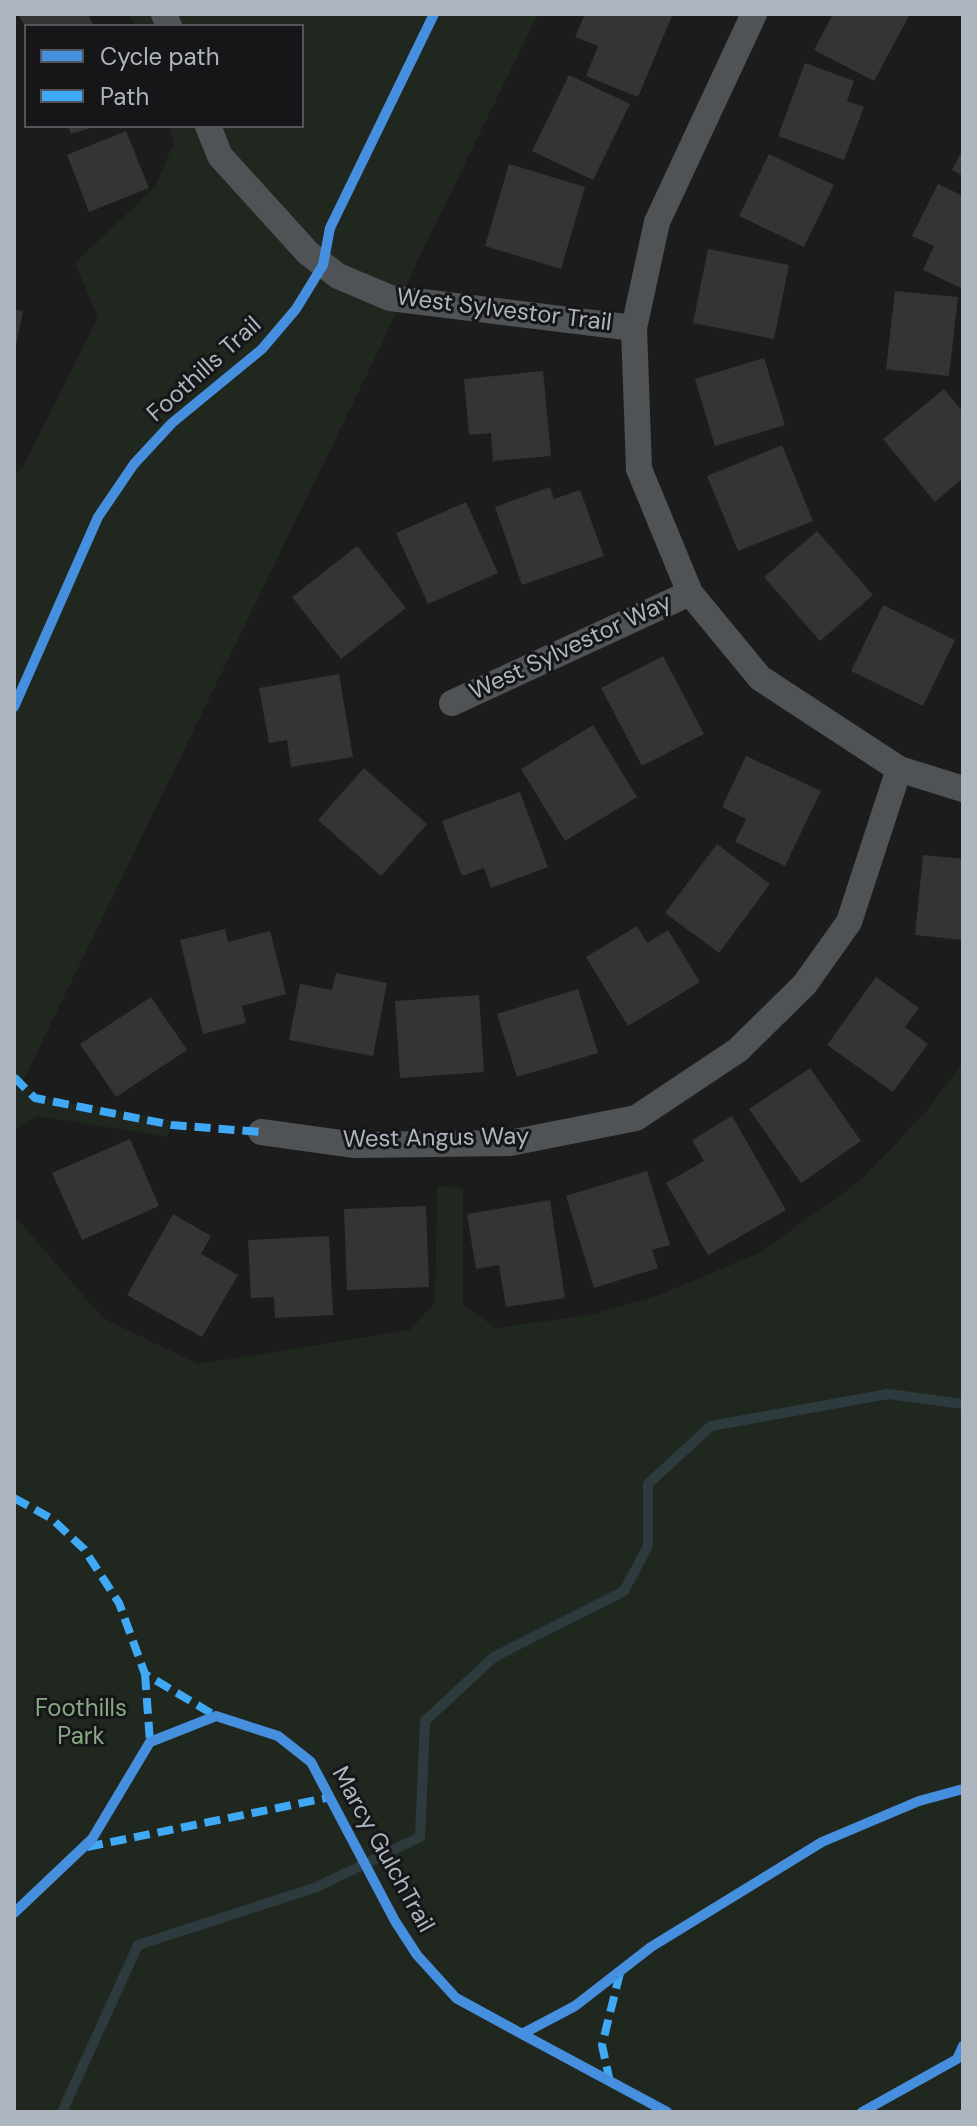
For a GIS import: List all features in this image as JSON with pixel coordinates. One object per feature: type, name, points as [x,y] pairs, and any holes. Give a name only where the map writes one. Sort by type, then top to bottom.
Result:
[{"type":"street","points":[[754,14],[657,222],[634,328],[639,469],[690,593],[760,678],[899,769],[963,789]]},
{"type":"street","name":"West Sylvestor Trail","points":[[209,128],[220,156],[308,253],[338,276],[390,298],[634,328]]},
{"type":"street","name":"West Sylvestor Way","points":[[452,703],[690,593]]},
{"type":"street","name":"West Angus Way","points":[[261,1132],[355,1145],[510,1143],[636,1118],[738,1050],[805,984],[849,922],[899,769]]},
{"type":"green space","points":[[129,14],[538,14],[416,264],[386,335],[23,1081],[38,1097],[173,1121],[167,1137],[38,1116],[14,1130],[14,476],[22,468],[98,318],[75,263],[155,187],[174,142],[169,128],[304,128],[304,24],[133,24]]},
{"type":"green space","name":"Foothills Park","points":[[963,1063],[963,2112],[14,2112],[14,1215],[103,1318],[198,1364],[410,1330],[435,1302],[437,1186],[463,1188],[463,1305],[496,1328],[590,1315],[659,1295],[759,1253],[860,1181],[923,1115]]},
{"type":"building","points":[[18,14],[88,14],[93,24],[24,24]]},
{"type":"building","points":[[585,14],[672,16],[638,97],[586,76],[598,46],[575,37]]},
{"type":"building","points":[[833,14],[910,14],[874,81],[814,50]]},
{"type":"building","points":[[805,63],[854,81],[847,101],[864,107],[844,160],[778,136]]},
{"type":"building","points":[[569,75],[630,104],[593,180],[532,151]]},
{"type":"building","points":[[69,128],[91,128],[71,134]]},
{"type":"building","points":[[126,131],[149,188],[89,212],[67,155]]},
{"type":"building","points":[[963,149],[963,176],[952,170]]},
{"type":"building","points":[[769,154],[834,185],[804,247],[739,216]]},
{"type":"building","points":[[509,164],[585,187],[561,269],[485,246]]},
{"type":"building","points":[[938,184],[963,196],[963,289],[923,270],[934,246],[912,236]]},
{"type":"building","points":[[708,249],[789,265],[774,339],[693,323]]},
{"type":"building","points":[[895,291],[958,297],[949,376],[886,369]]},
{"type":"building","points":[[14,309],[23,311],[15,350],[14,349]]},
{"type":"building","points":[[764,358],[785,425],[715,446],[695,379]]},
{"type":"building","points":[[543,371],[551,456],[493,461],[491,433],[469,435],[464,379]]},
{"type":"building","points":[[944,389],[963,412],[963,478],[935,502],[883,439]]},
{"type":"building","points":[[782,445],[813,521],[738,551],[707,476]]},
{"type":"building","points":[[550,487],[554,499],[580,490],[604,556],[522,585],[495,507]]},
{"type":"building","points":[[466,502],[498,573],[428,604],[396,533]]},
{"type":"building","points":[[817,531],[873,595],[820,641],[764,577]]},
{"type":"building","points":[[357,546],[406,608],[341,659],[292,597]]},
{"type":"building","points":[[883,605],[955,640],[923,706],[851,671]]},
{"type":"building","points":[[663,656],[704,734],[642,766],[601,688]]},
{"type":"building","points":[[339,674],[353,757],[291,767],[287,740],[269,743],[259,688]]},
{"type":"building","points":[[593,725],[637,797],[565,841],[521,769]]},
{"type":"building","points":[[746,756],[821,791],[785,866],[735,842],[746,819],[722,807]]},
{"type":"building","points":[[364,768],[427,824],[381,876],[318,820]]},
{"type":"building","points":[[520,792],[548,867],[491,888],[484,868],[462,876],[442,821]]},
{"type":"building","points":[[717,844],[770,884],[719,953],[665,913]]},
{"type":"building","points":[[923,855],[963,859],[963,940],[915,935]]},
{"type":"building","points":[[637,926],[647,943],[668,930],[700,982],[628,1026],[586,957]]},
{"type":"building","points":[[225,929],[228,942],[270,931],[286,994],[242,1006],[246,1023],[203,1034],[180,940]]},
{"type":"building","points":[[336,973],[387,983],[373,1056],[289,1040],[300,984],[332,990]]},
{"type":"building","points":[[876,977],[919,1008],[905,1027],[928,1044],[893,1092],[827,1045]]},
{"type":"building","points":[[578,989],[598,1053],[517,1077],[497,1014]]},
{"type":"building","points":[[479,995],[484,1072],[400,1078],[395,1001]]},
{"type":"building","points":[[151,997],[187,1050],[116,1097],[80,1044]]},
{"type":"building","points":[[810,1068],[861,1141],[801,1183],[749,1109]]},
{"type":"building","points":[[732,1116],[786,1210],[708,1255],[666,1183],[704,1161],[692,1140]]},
{"type":"building","points":[[130,1139],[159,1206],[82,1240],[52,1173]]},
{"type":"building","points":[[647,1171],[670,1245],[652,1250],[658,1268],[594,1288],[566,1196]]},
{"type":"building","points":[[550,1200],[565,1298],[506,1307],[499,1265],[476,1269],[467,1214]]},
{"type":"building","points":[[426,1206],[429,1287],[347,1290],[344,1209]]},
{"type":"building","points":[[173,1214],[211,1236],[201,1254],[238,1275],[202,1337],[127,1295]]},
{"type":"building","points":[[329,1236],[333,1315],[275,1318],[274,1297],[251,1298],[248,1240]]},
{"type":"waterway","points":[[62,2112],[138,1945],[317,1887],[420,1837],[425,1721],[494,1657],[624,1591],[648,1546],[648,1484],[711,1426],[888,1394],[963,1404]]},
{"type":"marked path","points":[[14,1077],[35,1098],[172,1125],[261,1132]]},
{"type":"marked path","points":[[14,1498],[52,1519],[84,1549],[119,1603],[145,1674],[216,1716]]},
{"type":"marked path","points":[[145,1674],[150,1742]]},
{"type":"marked path","points":[[87,1847],[331,1797]]},
{"type":"marked path","points":[[610,2082],[602,2045],[620,1973]]},
{"type":"cycle path","name":"Foothills Trail","points":[[14,707],[98,517],[134,464],[172,423],[262,349],[296,309],[323,265],[330,228],[434,14]]},
{"type":"cycle path","name":"Marcy GulchTrail","points":[[14,1913],[92,1839],[150,1742],[216,1716],[278,1736],[311,1762],[395,1921],[417,1955],[456,1998],[522,2034],[575,2006],[651,1947],[822,1842],[919,1801],[963,1789]]},
{"type":"cycle path","points":[[522,2034],[667,2112]]},
{"type":"cycle path","points":[[862,2112],[957,2059],[963,2046]]}]
